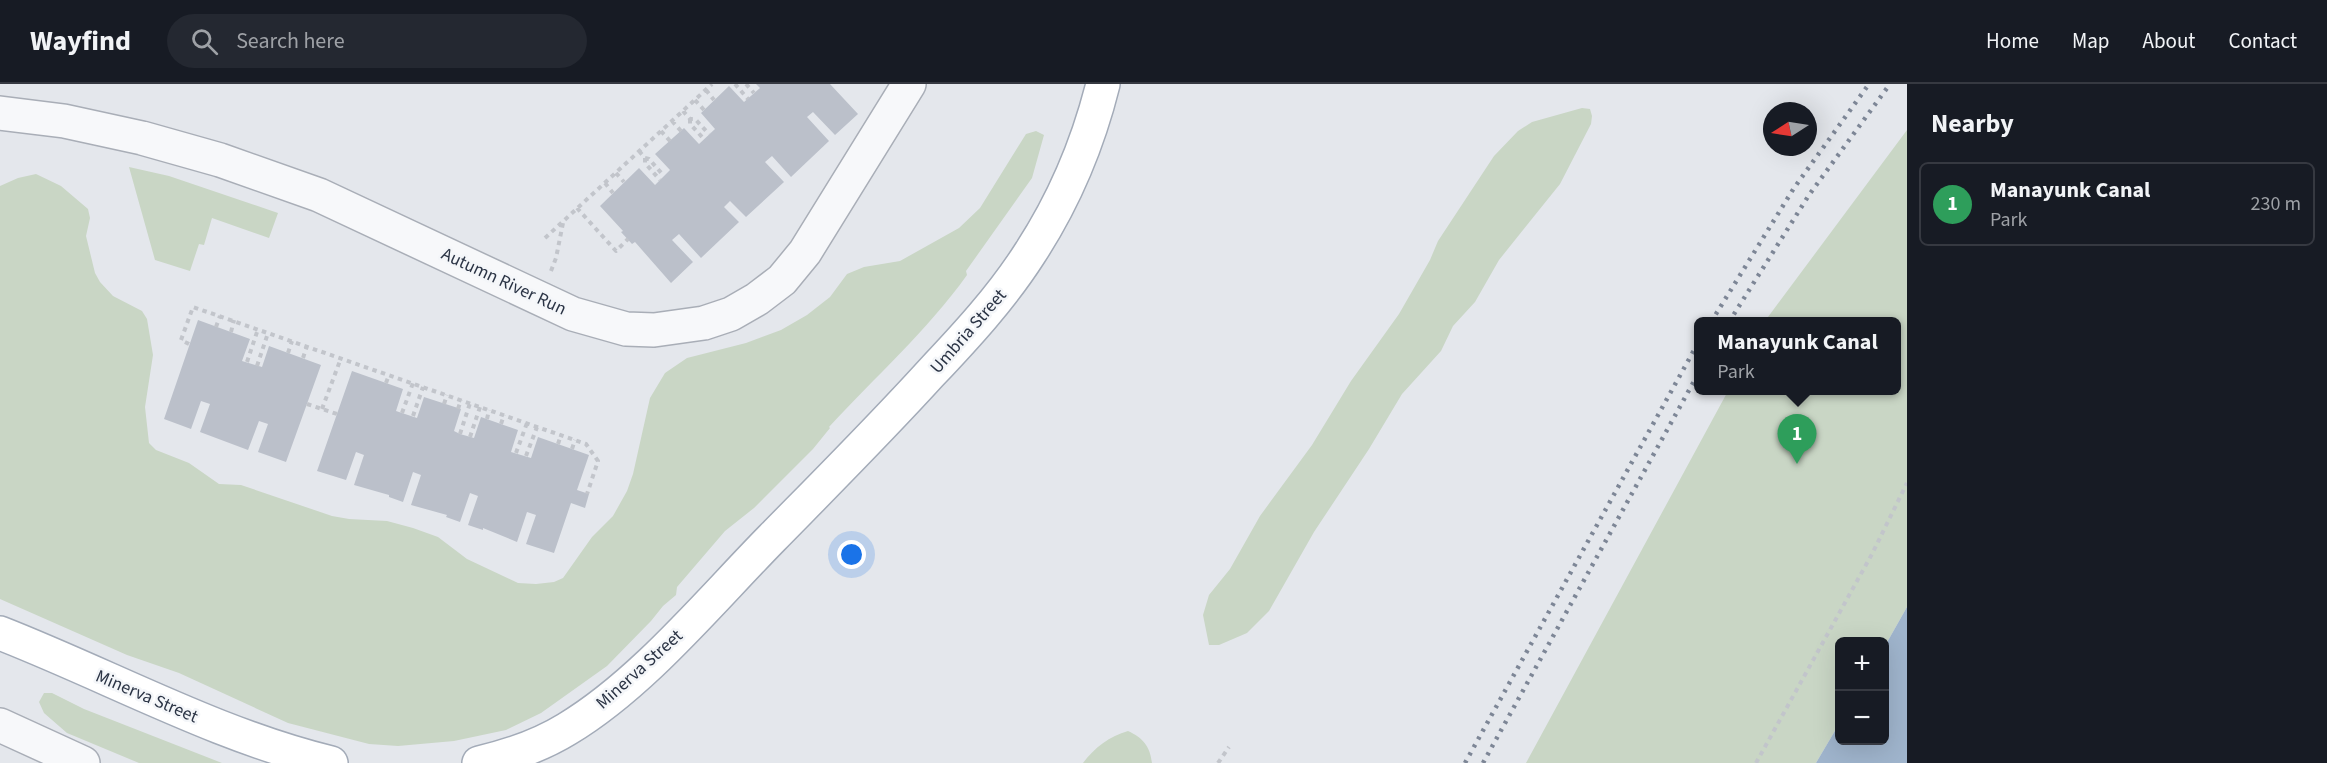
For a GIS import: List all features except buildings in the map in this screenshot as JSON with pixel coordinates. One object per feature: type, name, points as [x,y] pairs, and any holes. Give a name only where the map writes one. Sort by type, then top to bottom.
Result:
[{"type":"main road","name":"Umbria Street","points":[[772,537],[895,412],[980,319],[1007,285],[1034,246],[1061,200],[1077,165],[1103,84]]},
{"type":"main road","name":"Minerva Street","points":[[479,763],[517,752],[567,729],[613,696],[662,651],[772,537]]},
{"type":"main road","name":"Minerva Street","points":[[0,633],[232,731],[331,763]]},
{"type":"street","name":"Autumn River Run","points":[[0,113],[64,121],[142,138],[220,160],[320,195],[573,314],[626,329],[654,330],[704,323],[731,314],[757,299],[782,280],[805,252],[909,84]]},
{"type":"street","points":[[0,725],[83,763]]},
{"type":"path","points":[[545,238],[712,84]]},
{"type":"path","points":[[735,84],[748,99]]},
{"type":"path","points":[[746,84],[754,93]]},
{"type":"path","points":[[706,90],[714,100]]},
{"type":"path","points":[[694,100],[704,110]]},
{"type":"path","points":[[683,111],[690,119],[690,124],[704,139]]},
{"type":"path","points":[[690,119],[695,119],[709,134]]},
{"type":"path","points":[[672,121],[681,131]]},
{"type":"path","points":[[661,131],[670,141]]},
{"type":"path","points":[[639,152],[649,159],[664,176]]},
{"type":"path","points":[[645,158],[645,163],[660,180]]},
{"type":"path","points":[[616,173],[624,182]]},
{"type":"path","points":[[605,183],[613,193]]},
{"type":"path","points":[[577,208],[616,251],[628,239]]},
{"type":"path","points":[[550,274],[556,258],[563,221]]},
{"type":"path","points":[[189,344],[181,340],[193,306],[586,444],[598,461],[587,494]]},
{"type":"path","points":[[216,327],[220,315]]},
{"type":"path","points":[[231,332],[234,320]]},
{"type":"path","points":[[247,362],[258,329]]},
{"type":"path","points":[[257,366],[268,333]]},
{"type":"path","points":[[288,353],[292,341]]},
{"type":"path","points":[[303,358],[307,346]]},
{"type":"path","points":[[322,409],[341,358]]},
{"type":"path","points":[[372,378],[374,370]]},
{"type":"path","points":[[386,383],[389,375]]},
{"type":"path","points":[[402,413],[413,383]]},
{"type":"path","points":[[413,416],[423,387]]},
{"type":"path","points":[[444,404],[447,395]]},
{"type":"path","points":[[458,409],[461,400]]},
{"type":"path","points":[[460,434],[470,403]]},
{"type":"path","points":[[307,404],[337,414]]},
{"type":"path","points":[[470,437],[480,407]]},
{"type":"path","points":[[487,419],[489,410]]},
{"type":"path","points":[[501,424],[504,415]]},
{"type":"path","points":[[516,453],[527,423]]},
{"type":"path","points":[[526,456],[537,427]]},
{"type":"path","points":[[558,444],[561,435]]},
{"type":"path","points":[[572,449],[575,440]]},
{"type":"path","points":[[1756,763],[1872,554],[1907,483]]},
{"type":"path","points":[[1218,763],[1229,747]]},
{"type":"green space","points":[[1582,108],[1590,109],[1591,124],[1560,184],[1499,260],[1475,302],[1453,326],[1441,351],[1402,394],[1314,532],[1269,611],[1247,633],[1219,645],[1209,645],[1203,615],[1209,595],[1230,569],[1260,516],[1312,445],[1351,381],[1399,314],[1430,260],[1438,241],[1494,156],[1518,131],[1532,122]]},
{"type":"green space","points":[[1907,130],[1907,607],[1889,639],[1889,637],[1835,637],[1835,731],[1816,763],[1526,763],[1726,395],[1901,395],[1901,317],[1768,317]]},
{"type":"green space","points":[[1036,131],[1044,135],[1032,178],[966,271],[967,275],[935,315],[829,427],[813,449],[754,508],[725,531],[677,587],[676,595],[607,666],[541,713],[506,730],[454,741],[398,746],[369,744],[288,723],[179,673],[127,655],[0,599],[0,186],[18,178],[36,174],[61,186],[88,209],[90,218],[86,236],[95,273],[113,296],[142,311],[147,319],[153,355],[145,407],[149,443],[156,450],[189,463],[219,484],[241,485],[332,516],[387,521],[413,528],[438,537],[467,559],[518,583],[536,584],[554,582],[563,578],[592,537],[613,516],[627,491],[633,474],[650,398],[665,373],[687,358],[746,343],[781,330],[807,315],[830,297],[847,274],[864,267],[900,261],[959,228],[980,208],[1026,134]]},
{"type":"green space","points":[[129,167],[169,176],[278,213],[269,238],[212,218],[204,245],[199,244],[190,271],[155,260]]},
{"type":"green space","points":[[44,693],[52,693],[84,709],[222,763],[139,763],[67,733],[44,713],[39,702]]},
{"type":"green space","points":[[1128,731],[1145,743],[1152,763],[1083,763],[1103,743]]},
{"type":"water","points":[[1907,607],[1907,763],[1816,763],[1835,731],[1835,745],[1889,745],[1889,639]]},
{"type":"railway","points":[[1714,317],[1794,188],[1869,84]]},
{"type":"railway","points":[[1732,317],[1809,195],[1890,84]]},
{"type":"railway","points":[[1465,763],[1694,350]]},
{"type":"railway","points":[[1483,763],[1694,381]]},
{"type":"place","name":"Manayunk Canal","points":[[1797,464]]}]
